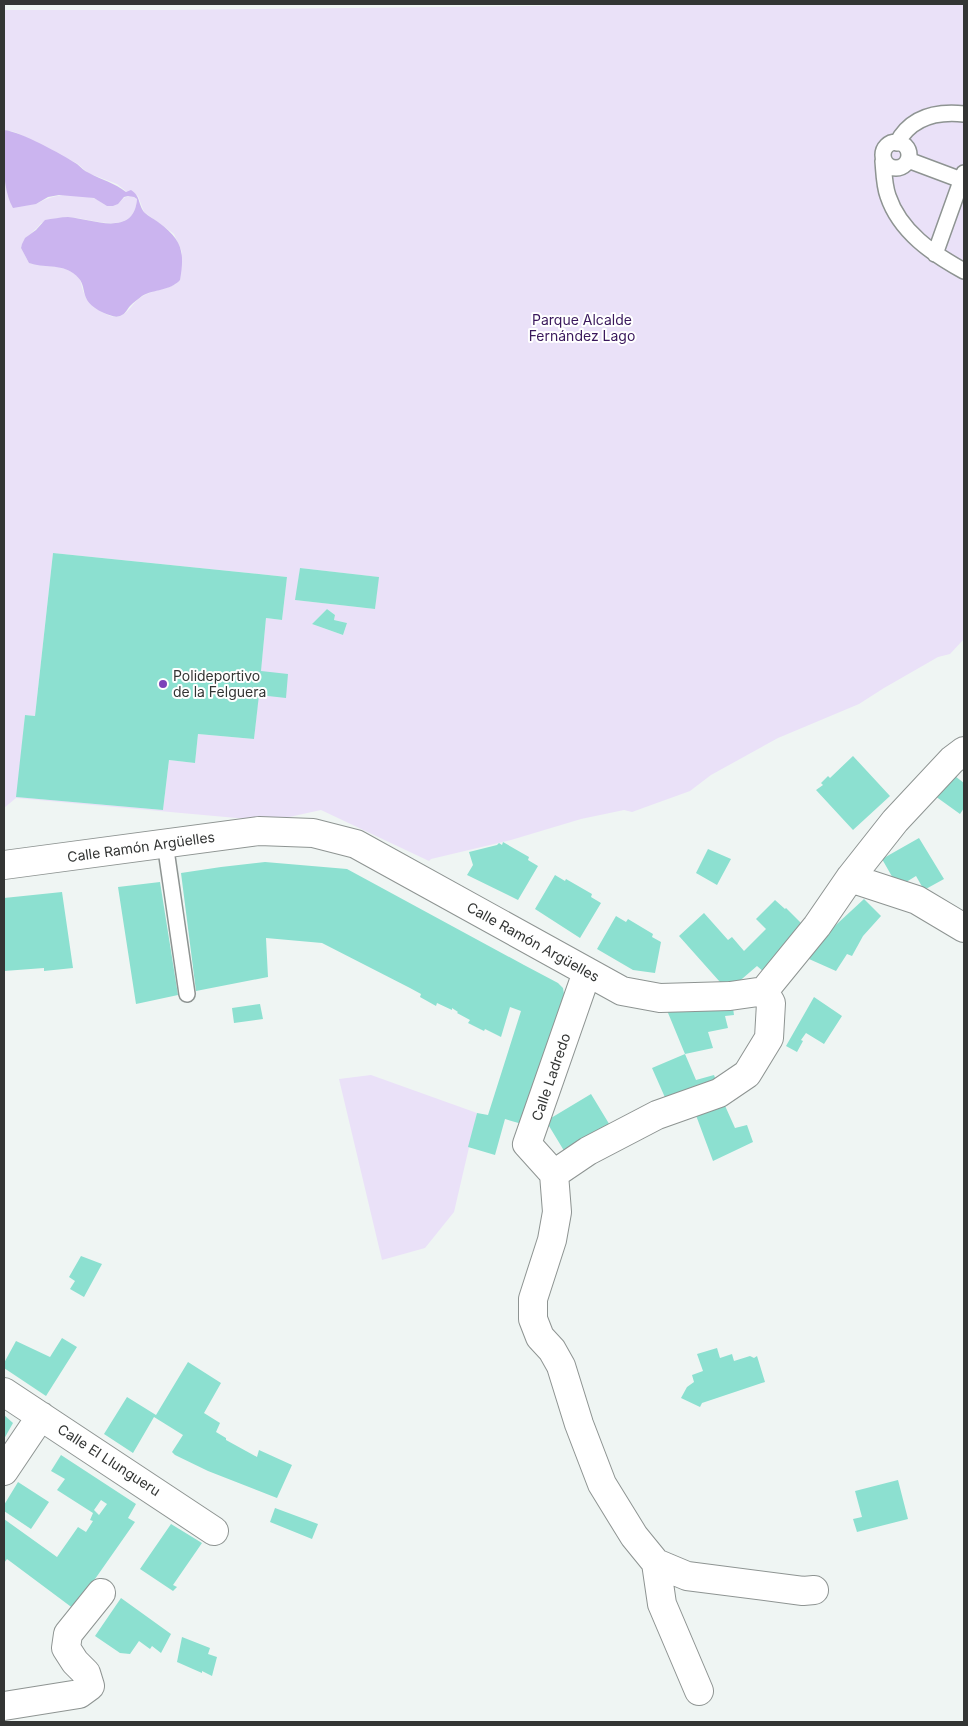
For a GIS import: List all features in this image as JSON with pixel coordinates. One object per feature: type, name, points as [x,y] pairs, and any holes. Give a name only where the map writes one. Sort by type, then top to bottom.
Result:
[{"type":"street","points":[[814,1590],[803,1591],[687,1576],[656,1563],[634,1536],[602,1484],[579,1424],[561,1366],[552,1350],[540,1337],[533,1319],[533,1298],[552,1240],[557,1212],[554,1174],[596,1146],[657,1115],[719,1093],[746,1074],[769,1038],[771,1003],[764,991],[817,926],[850,878],[895,821],[952,760],[964,751]]},
{"type":"street","name":"Calle Ramón Argüelles","points":[[4,865],[259,831],[313,833],[356,844],[622,991],[660,998],[730,996],[764,991]]},
{"type":"street","points":[[850,878],[916,900],[964,928]]},
{"type":"street","name":"Calle Ladredo","points":[[554,1174],[528,1144],[587,972]]},
{"type":"street","name":"Calle El Llungueru","points":[[4,1392],[214,1531]]},
{"type":"street","points":[[4,1471],[41,1416]]},
{"type":"street","points":[[656,1563],[662,1604],[699,1691]]},
{"type":"street","points":[[4,1706],[79,1694],[90,1686],[86,1673],[75,1662],[66,1648],[68,1634],[101,1593]]},
{"type":"lane","points":[[897,143],[901,135],[912,124],[923,118],[937,113],[964,114]]},
{"type":"lane","points":[[883,161],[891,168],[901,168],[908,160],[908,150],[900,142],[890,143],[883,150],[883,161],[884,176],[888,196],[896,212],[910,231],[934,254],[961,267]]},
{"type":"lane","points":[[908,160],[963,178],[934,254]]},
{"type":"lane","points":[[165,843],[187,994]]},
{"type":"green space","name":"Parque Alcalde Fernández Lago","points":[[699,4],[964,4],[964,639],[950,654],[938,657],[859,704],[778,738],[711,775],[690,791],[632,812],[624,810],[581,819],[511,840],[429,861],[321,810],[271,821],[16,798],[4,808],[4,173],[8,197],[36,204],[49,198],[63,195],[86,196],[110,206],[114,206],[129,196],[137,199],[134,211],[128,218],[120,222],[110,223],[69,217],[41,223],[27,237],[21,248],[29,263],[60,267],[75,274],[80,280],[86,296],[108,315],[114,317],[124,314],[143,296],[176,284],[182,252],[174,234],[144,212],[138,196],[127,192],[117,184],[88,173],[78,164],[15,132],[4,130],[4,10]],"holes":[[[53,553],[287,577],[282,620],[266,618],[254,739],[198,734],[195,763],[169,760],[163,810],[17,797],[25,715],[35,716]],[[300,568],[378,577],[375,609],[296,600]],[[327,609],[335,615],[334,620],[347,623],[343,635],[312,624]]]},
{"type":"green space","points":[[371,1075],[477,1113],[454,1212],[425,1248],[382,1260],[339,1079]]},
{"type":"shaded area","points":[[4,130],[41,144],[77,164],[87,172],[126,192],[131,190],[134,192],[145,213],[166,228],[177,241],[182,254],[180,280],[172,286],[142,296],[123,314],[115,317],[104,313],[89,303],[82,283],[73,273],[63,268],[29,263],[21,248],[22,244],[25,238],[45,220],[68,217],[110,223],[120,222],[128,219],[134,211],[137,199],[128,196],[124,197],[118,204],[107,206],[94,198],[59,195],[48,197],[36,204],[13,208],[9,200],[5,180]]},
{"type":"building","name":"Polideportivo de la Felguera","points":[[53,553],[287,577],[282,620],[266,618],[261,671],[288,674],[286,698],[259,695],[254,739],[198,734],[195,763],[169,760],[163,810],[16,797],[25,715],[35,716]]},
{"type":"building","points":[[300,568],[379,577],[375,609],[295,600]]},
{"type":"building","points":[[327,609],[335,615],[334,620],[347,623],[343,635],[312,624]]},
{"type":"building","points":[[853,756],[890,796],[853,830],[816,790],[823,785],[821,783],[828,776],[830,778]]},
{"type":"building","points":[[951,773],[964,783],[964,808],[960,814],[935,796]]},
{"type":"building","points":[[919,838],[944,879],[924,890],[916,876],[898,887],[882,859]]},
{"type":"building","points":[[503,842],[529,857],[528,860],[538,866],[518,900],[467,875],[473,865],[469,852],[499,843],[502,845]]},
{"type":"building","points":[[708,849],[731,859],[717,885],[696,873]]},
{"type":"building","points":[[265,862],[347,869],[558,983],[563,988],[564,994],[560,1009],[522,1124],[505,1119],[495,1155],[468,1147],[477,1113],[488,1115],[521,1011],[510,1007],[501,1037],[468,1023],[470,1020],[452,1008],[452,1010],[437,1003],[436,1006],[420,997],[421,994],[322,943],[266,938],[268,977],[196,991],[181,873]]},
{"type":"building","points":[[555,875],[592,894],[591,897],[601,903],[580,938],[535,909]]},
{"type":"building","points":[[160,882],[178,995],[136,1004],[118,887]]},
{"type":"building","points":[[62,892],[73,968],[44,971],[44,968],[4,971],[4,898]]},
{"type":"building","points":[[864,899],[881,916],[863,936],[852,956],[847,954],[836,971],[809,959],[825,935]]},
{"type":"building","points":[[775,900],[807,929],[764,972],[757,966],[728,991],[679,936],[704,913],[728,940],[732,937],[744,951],[766,929],[756,919]]},
{"type":"building","points":[[616,916],[626,922],[628,919],[653,934],[652,937],[661,942],[655,973],[633,970],[597,949]]},
{"type":"building","points":[[814,997],[842,1016],[824,1044],[806,1033],[801,1040],[803,1041],[797,1052],[786,1046]]},
{"type":"building","points":[[732,1001],[734,1015],[725,1016],[728,1028],[708,1032],[713,1048],[685,1054],[666,1008]]},
{"type":"building","points":[[260,1004],[263,1019],[234,1023],[232,1008]]},
{"type":"building","points":[[685,1054],[696,1080],[714,1075],[718,1086],[667,1102],[652,1068]]},
{"type":"building","points":[[591,1094],[611,1127],[566,1154],[546,1121]]},
{"type":"building","points":[[722,1099],[735,1128],[747,1125],[753,1142],[713,1161],[694,1110]]},
{"type":"building","points":[[81,1256],[102,1264],[84,1297],[70,1289],[75,1281],[69,1277]]},
{"type":"building","points":[[62,1338],[77,1347],[46,1396],[4,1368],[4,1363],[16,1341],[50,1357]]},
{"type":"building","points":[[717,1348],[720,1358],[732,1354],[734,1361],[757,1356],[765,1382],[702,1403],[700,1407],[681,1398],[687,1387],[694,1382],[692,1375],[703,1371],[697,1354]]},
{"type":"building","points":[[188,1362],[221,1383],[204,1413],[220,1423],[216,1432],[226,1438],[226,1440],[257,1457],[259,1450],[292,1465],[277,1498],[208,1471],[175,1455],[172,1452],[183,1435],[154,1417],[133,1453],[104,1434],[127,1397],[156,1415]]},
{"type":"building","points":[[4,1415],[13,1423],[4,1439]]},
{"type":"building","points":[[61,1455],[136,1504],[128,1518],[135,1522],[74,1609],[7,1559],[4,1563],[4,1519],[57,1557],[78,1527],[86,1532],[93,1521],[90,1520],[93,1513],[57,1490],[65,1479],[51,1471]],"holes":[[[101,1500],[107,1504],[99,1515],[94,1510]]]},
{"type":"building","points":[[898,1480],[908,1519],[857,1532],[853,1519],[862,1517],[855,1491]]},
{"type":"building","points":[[18,1482],[49,1502],[31,1529],[4,1511],[4,1505]]},
{"type":"building","points":[[275,1508],[318,1524],[312,1539],[270,1522]]},
{"type":"building","points":[[171,1524],[202,1543],[173,1585],[177,1587],[173,1591],[140,1569]]},
{"type":"building","points":[[121,1598],[171,1634],[161,1653],[152,1646],[150,1649],[139,1641],[130,1654],[120,1653],[95,1636]]},
{"type":"building","points":[[182,1637],[210,1648],[208,1654],[217,1657],[212,1676],[177,1662]]},
{"type":"place","name":"Polideportivo de la Felguera","points":[[163,684]]}]
